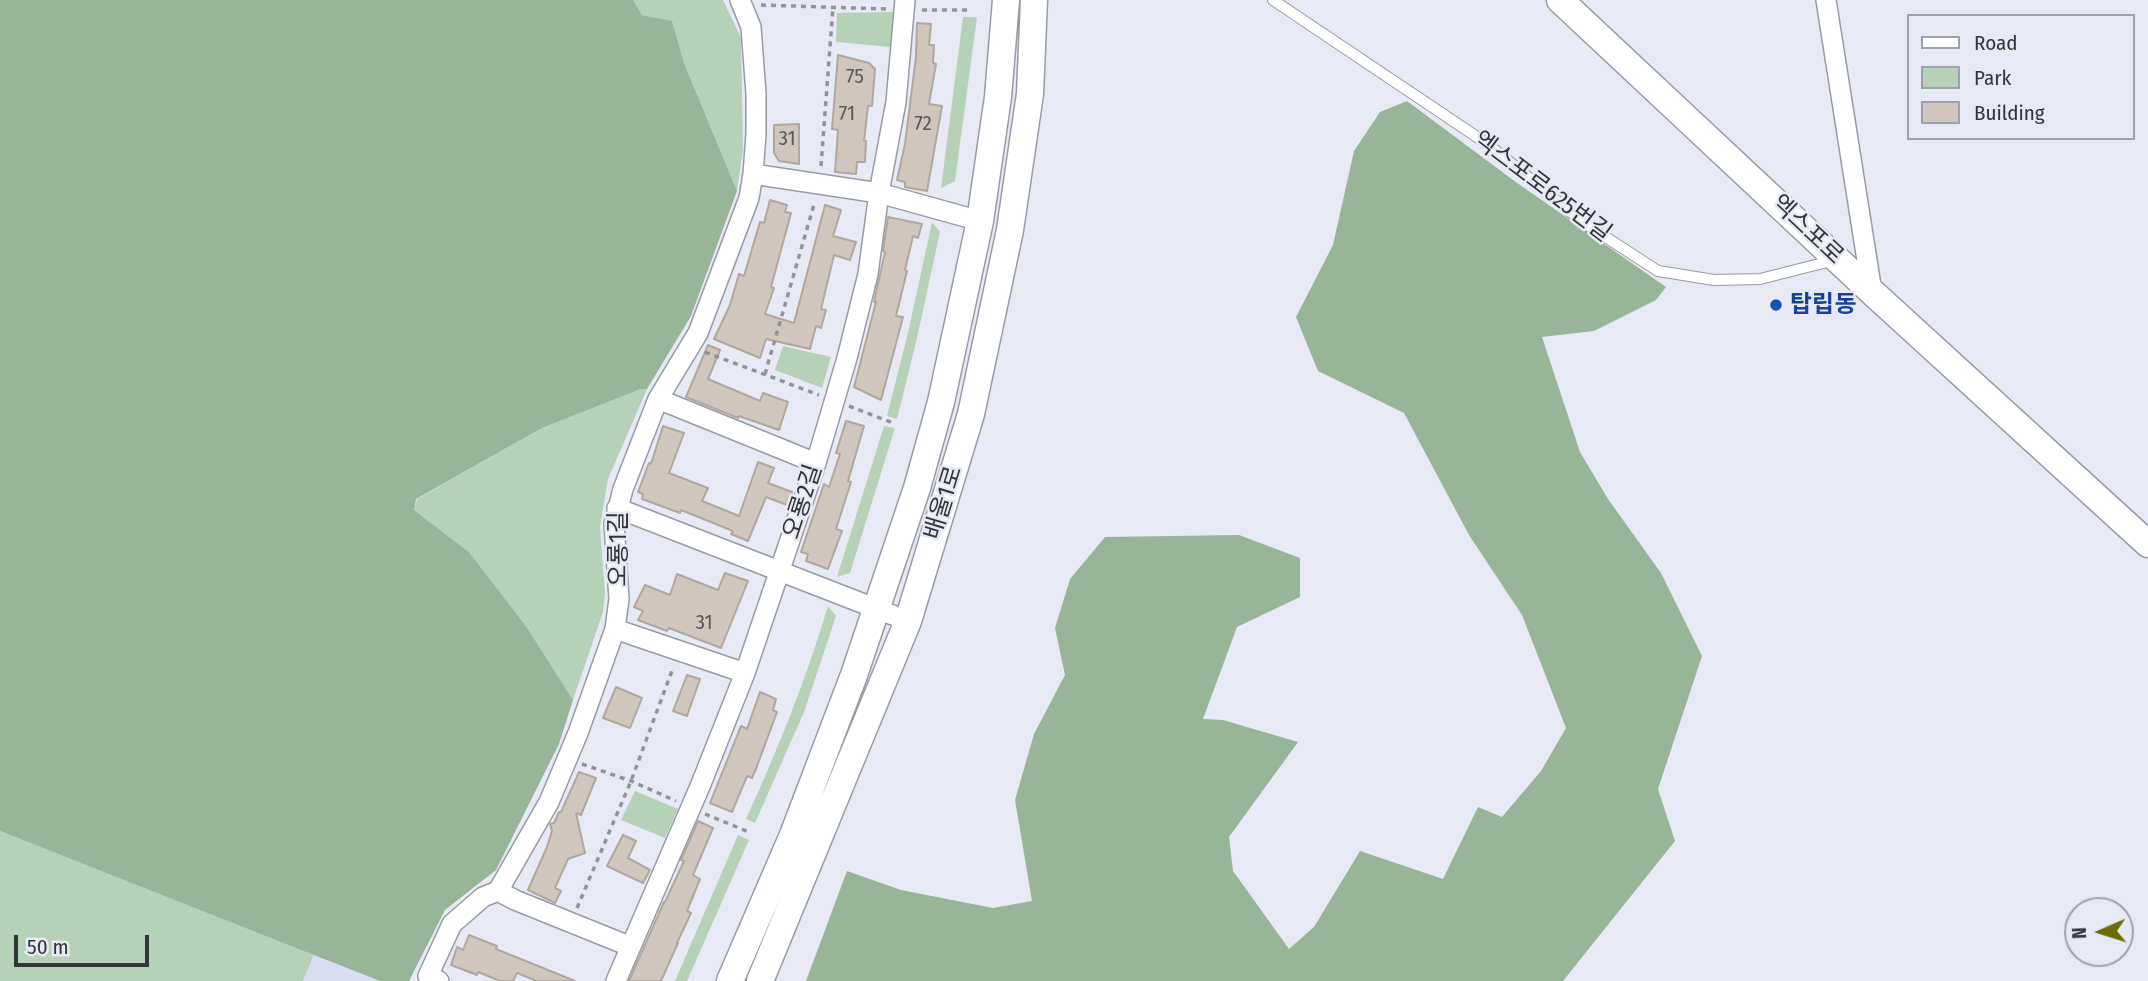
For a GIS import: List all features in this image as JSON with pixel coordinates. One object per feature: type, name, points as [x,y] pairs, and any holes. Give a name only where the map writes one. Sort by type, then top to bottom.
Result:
[{"type":"main road","name":"배울1로","points":[[730,981],[793,835],[854,675],[917,488],[941,402],[980,221],[998,97],[1006,0]]},
{"type":"main road","name":"배울1로","points":[[760,981],[908,621],[971,414],[1010,230],[1030,94],[1034,0]]},
{"type":"main road","name":"엑스포로","points":[[1560,0],[1872,292],[2148,544]]},
{"type":"street","points":[[1826,0],[1872,292]]},
{"type":"street","name":"오룡1길","points":[[439,981],[428,976],[452,924],[483,898],[498,891],[549,802],[567,759],[615,629],[619,599],[614,524],[617,508],[633,459],[659,399],[698,333],[744,214],[753,174],[757,134],[751,27],[741,2]]},
{"type":"street","name":"오룡2길","points":[[616,981],[691,808],[745,673],[816,463],[868,274],[896,102],[905,5]]},
{"type":"street","points":[[753,174],[879,194],[980,221]]},
{"type":"street","points":[[659,399],[816,463]]},
{"type":"street","points":[[617,508],[908,621]]},
{"type":"street","points":[[615,629],[745,673]]},
{"type":"street","points":[[498,891],[629,946]]},
{"type":"lane","name":"엑스포로625번길","points":[[1273,0],[1489,145],[1584,223],[1658,271],[1714,279],[1760,279],[1839,259]]},
{"type":"path","points":[[741,2],[833,6],[905,5],[972,10]]},
{"type":"path","points":[[765,374],[820,184],[833,6]]},
{"type":"path","points":[[690,346],[893,423]]},
{"type":"path","points":[[571,923],[631,781],[680,651]]},
{"type":"path","points":[[567,759],[631,781],[749,832]]},
{"type":"shaded area","points":[[314,954],[380,981],[303,981]]},
{"type":"green space","points":[[0,0],[633,0],[642,15],[672,21],[684,63],[737,191],[691,316],[647,389],[542,428],[416,499],[414,510],[469,552],[526,626],[573,700],[559,744],[496,870],[445,910],[409,981],[380,981],[0,831]]},
{"type":"green space","points":[[633,0],[723,0],[741,38],[743,149],[737,191],[684,63],[672,22],[642,15]]},
{"type":"green space","points":[[893,12],[891,47],[836,42],[837,13]]},
{"type":"green space","points":[[963,17],[977,17],[955,181],[941,188]]},
{"type":"green space","points":[[1407,101],[1513,180],[1666,287],[1656,300],[1594,331],[1542,337],[1580,452],[1608,499],[1661,573],[1702,656],[1658,789],[1675,841],[1563,981],[806,981],[847,871],[901,890],[993,908],[1032,901],[1015,800],[1034,734],[1065,675],[1055,628],[1070,579],[1105,537],[1239,535],[1300,558],[1300,597],[1237,627],[1203,719],[1223,720],[1298,742],[1229,837],[1233,871],[1289,949],[1314,927],[1360,851],[1443,879],[1478,807],[1502,817],[1541,771],[1566,728],[1522,615],[1469,535],[1404,413],[1318,371],[1296,317],[1333,245],[1354,151],[1380,112]]},
{"type":"green space","points":[[932,222],[940,232],[897,419],[887,416]]},
{"type":"green space","points":[[783,346],[831,357],[822,388],[775,370]]},
{"type":"green space","points":[[647,389],[608,479],[600,527],[605,593],[603,612],[573,700],[526,626],[469,552],[414,510],[417,499],[542,428]]},
{"type":"green space","points":[[884,426],[895,428],[850,573],[837,577]]},
{"type":"green space","points":[[828,606],[836,616],[804,712],[755,823],[746,819],[791,714]]},
{"type":"green space","points":[[635,791],[678,809],[665,838],[621,820]]},
{"type":"green space","points":[[0,831],[314,954],[303,981],[0,981]]},
{"type":"green space","points":[[738,835],[749,840],[687,981],[675,981]]},
{"type":"building","points":[[917,23],[931,24],[929,45],[934,45],[933,63],[936,64],[929,104],[942,106],[927,191],[905,187],[905,182],[897,180],[905,144],[916,57]]},
{"type":"building","points":[[838,55],[869,63],[875,69],[872,106],[868,106],[864,141],[865,162],[857,162],[856,174],[835,172],[838,130],[832,129]]},
{"type":"building","points":[[799,124],[799,164],[779,161],[774,153],[774,125]]},
{"type":"building","points":[[770,200],[787,205],[785,212],[791,213],[771,287],[774,288],[765,314],[794,323],[825,205],[841,210],[833,236],[856,242],[850,260],[834,255],[821,309],[826,310],[821,328],[816,326],[810,349],[766,339],[760,358],[714,339],[730,305],[739,274],[744,276],[760,222],[764,223]]},
{"type":"building","points":[[888,217],[922,224],[918,238],[913,236],[905,270],[907,271],[896,316],[903,317],[881,400],[854,387],[876,302]]},
{"type":"building","points":[[708,345],[720,350],[708,379],[760,401],[763,393],[788,402],[779,430],[739,416],[738,418],[686,397]]},
{"type":"building","points":[[846,421],[864,426],[848,481],[851,482],[836,529],[842,531],[828,569],[806,561],[808,554],[801,552],[824,484],[829,487],[840,454],[836,453]]},
{"type":"building","points":[[663,426],[684,433],[669,473],[708,488],[702,501],[739,516],[758,462],[774,468],[768,483],[792,492],[787,505],[766,497],[748,541],[731,534],[733,531],[681,510],[680,513],[642,499],[643,494],[638,492],[649,463],[651,464]]},
{"type":"building","points":[[725,573],[748,581],[721,648],[669,628],[667,631],[638,620],[643,611],[634,607],[645,585],[670,595],[677,574],[718,590]]},
{"type":"building","points":[[687,675],[700,679],[687,716],[673,711]]},
{"type":"building","points":[[616,687],[642,698],[630,728],[603,718]]},
{"type":"building","points":[[760,692],[776,699],[773,710],[777,712],[752,778],[747,776],[732,812],[710,803],[741,726],[747,729]]},
{"type":"building","points":[[579,772],[596,778],[581,815],[576,813],[585,853],[568,859],[555,888],[561,891],[555,903],[528,890],[547,847],[552,831],[550,824],[554,823],[561,812]]},
{"type":"building","points":[[698,821],[713,828],[693,875],[700,879],[687,911],[691,913],[661,981],[629,981],[684,861],[681,860]]},
{"type":"building","points":[[623,835],[636,841],[628,858],[650,870],[643,883],[607,866]]},
{"type":"building","points":[[469,935],[575,981],[537,981],[517,973],[513,981],[500,981],[451,965],[457,947],[463,950]]},
{"type":"place","name":"탑립동","points":[[1776,305]]}]
